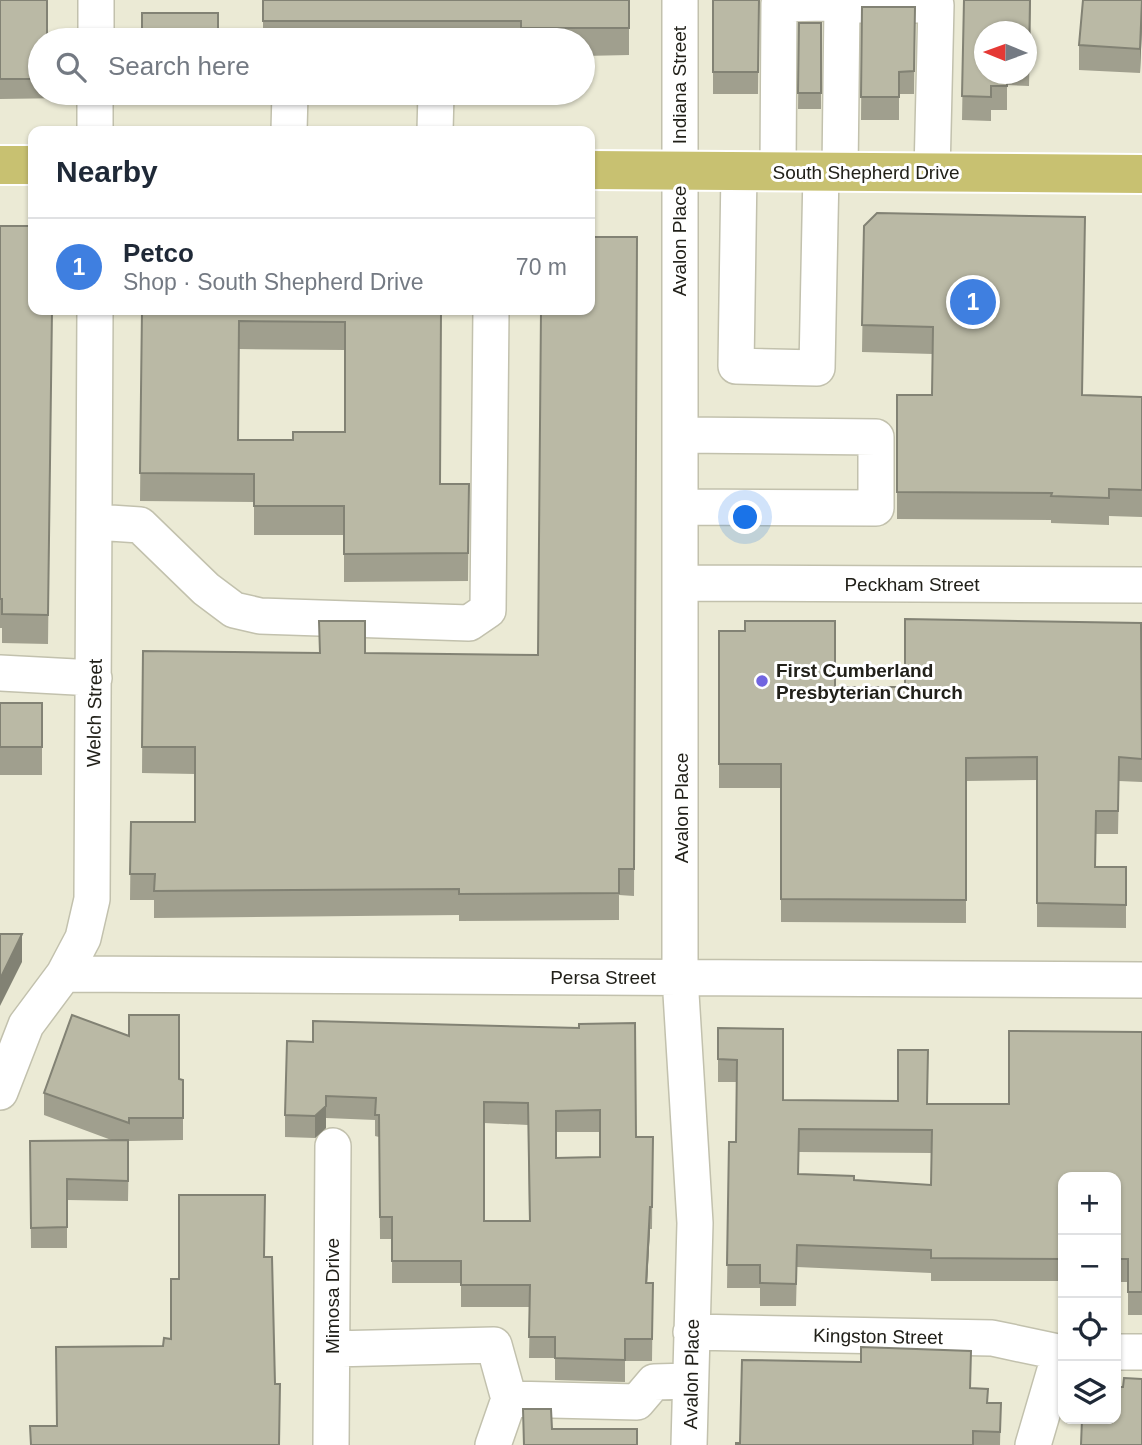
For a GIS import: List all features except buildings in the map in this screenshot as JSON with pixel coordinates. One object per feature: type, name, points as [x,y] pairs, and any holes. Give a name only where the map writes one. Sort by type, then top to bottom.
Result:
[{"type":"main road","points":[[0,165],[28,165]]},
{"type":"main road","name":"South Shepherd Drive","points":[[595,170],[1142,174]]},
{"type":"street","points":[[96,0],[96,28]]},
{"type":"street","name":"Indiana Street","points":[[679,170],[680,0]]},
{"type":"street","points":[[778,171],[779,4],[827,3]]},
{"type":"street","points":[[739,171],[736,366],[817,368],[842,5],[936,5],[932,173]]},
{"type":"street","points":[[95,105],[95,126]]},
{"type":"street","points":[[289,126],[290,105]]},
{"type":"street","points":[[435,126],[436,105]]},
{"type":"street","name":"Avalon Place","points":[[679,170],[681,977],[695,1223],[689,1445]]},
{"type":"street","name":"Welch Street","points":[[0,1092],[26,1025],[64,974],[83,938],[92,899],[95,315]]},
{"type":"street","points":[[95,522],[140,525],[233,610],[260,616],[470,623],[488,610],[491,315]]},
{"type":"street","points":[[680,435],[876,437],[876,508],[681,507]]},
{"type":"street","name":"Peckham Street","points":[[681,583],[1142,585]]},
{"type":"street","points":[[0,673],[94,678]]},
{"type":"street","name":"Persa Street","points":[[64,974],[1142,980]]},
{"type":"street","name":"Mimosa Drive","points":[[331,1445],[334,1146]]},
{"type":"street","name":"Kingston Street","points":[[691,1332],[992,1338],[1058,1352]]},
{"type":"street","points":[[332,1349],[494,1345],[509,1399],[493,1445]]},
{"type":"street","points":[[1121,1352],[1142,1352]]},
{"type":"street","points":[[1034,1445],[1059,1361]]},
{"type":"street","points":[[509,1399],[637,1402],[654,1382],[691,1381]]},
{"type":"place","name":"Petco","points":[[973,302]]},
{"type":"place","name":"First Cumberland Presbyterian Church","points":[[762,681]]}]
